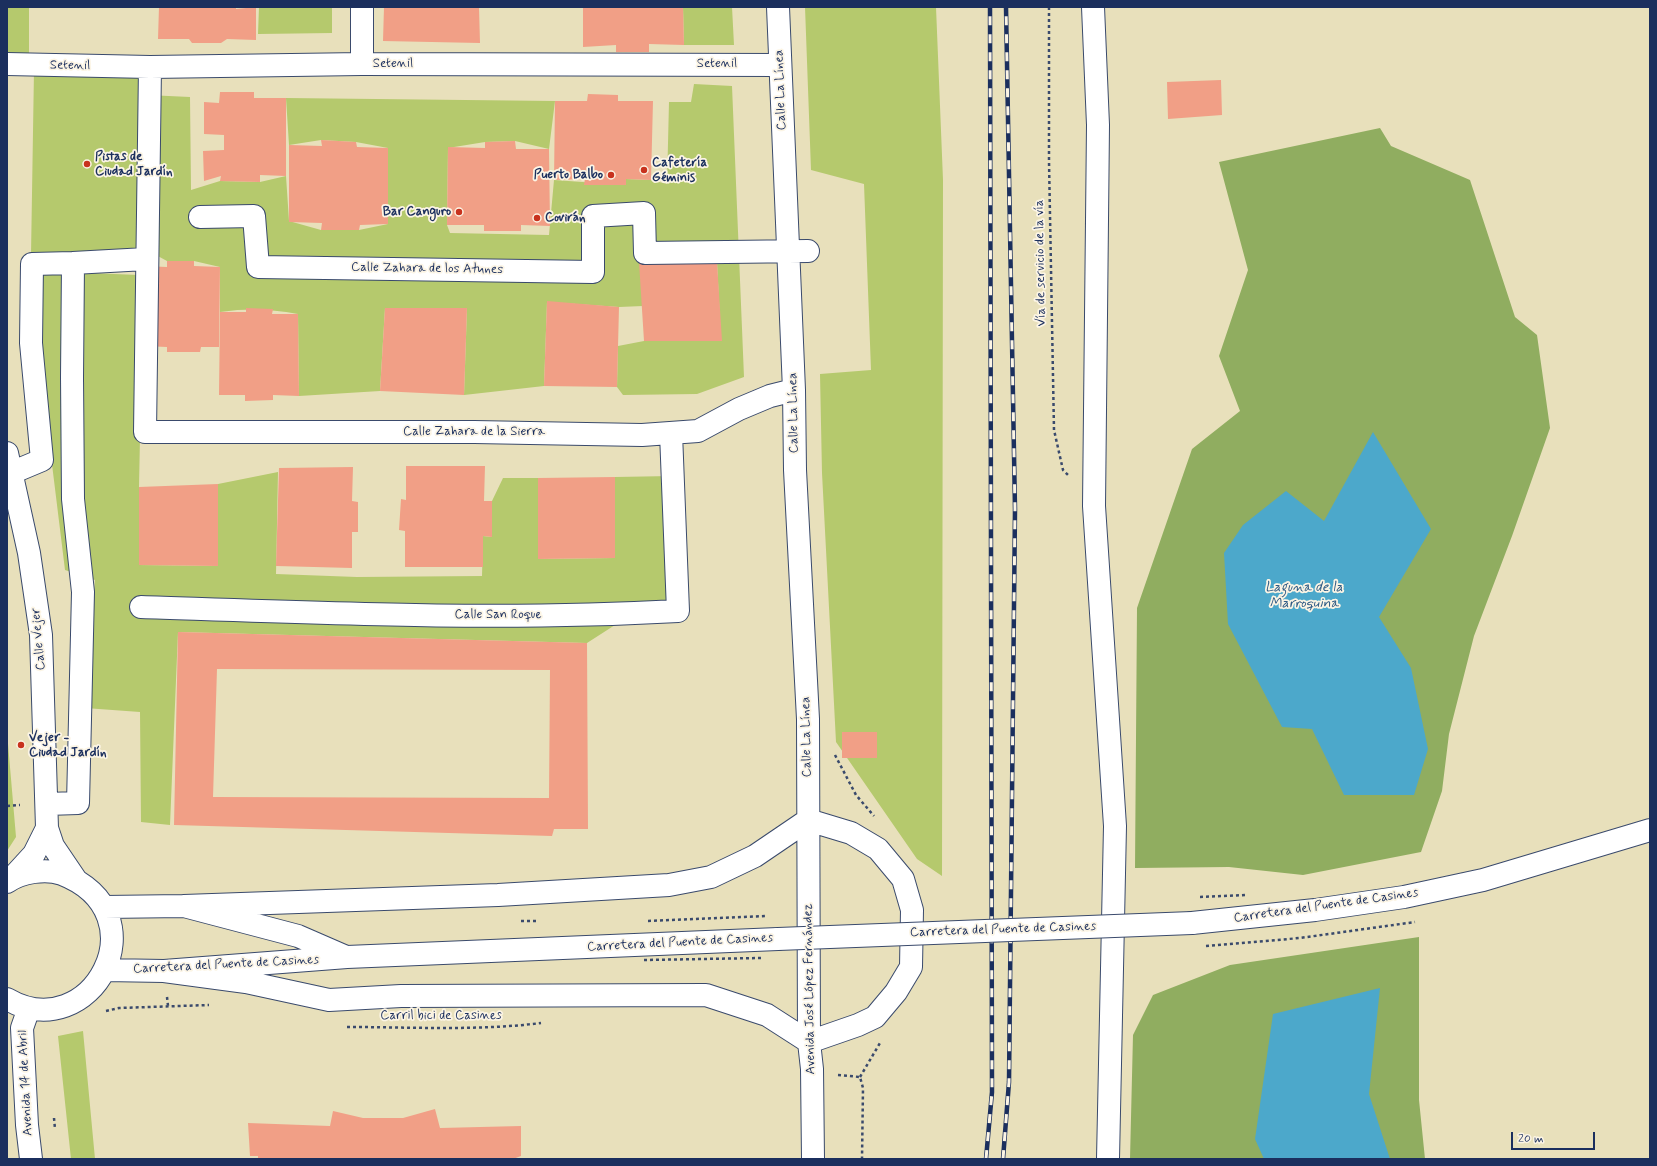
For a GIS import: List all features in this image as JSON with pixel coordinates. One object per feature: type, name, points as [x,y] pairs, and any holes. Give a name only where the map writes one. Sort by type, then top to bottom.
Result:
[{"type":"street","points":[[362,7],[362,64]]},
{"type":"street","name":"Calle La Línea","points":[[778,7],[780,65],[798,251],[794,390],[795,478],[808,719],[808,820]]},
{"type":"street","points":[[1093,7],[1098,126],[1094,506],[1115,826],[1108,1159]]},
{"type":"street","name":"Setenil","points":[[7,64],[150,67],[362,64],[780,65]]},
{"type":"street","points":[[9,463],[42,460],[31,343],[32,264],[146,259],[150,67]]},
{"type":"street","name":"Calle Zahara de los Atunes","points":[[200,217],[254,216],[258,267],[594,272],[593,216],[644,213],[645,253],[798,251]]},
{"type":"street","name":"Calle Zahara de la Sierra","points":[[146,259],[145,432],[474,432],[642,434],[698,432],[739,409],[770,396],[794,390]]},
{"type":"street","points":[[47,804],[78,803],[83,592],[73,499],[73,263]]},
{"type":"street","name":"Calle San Roque","points":[[141,607],[374,615],[602,615],[678,611],[671,433]]},
{"type":"street","name":"Calle Vejer","points":[[9,463],[29,553],[41,635],[47,828],[53,846],[76,880]]},
{"type":"street","points":[[164,971],[246,982],[329,1000],[401,996],[706,995],[767,1015],[809,1042],[858,1025],[875,1016],[896,992],[912,967],[912,910],[902,879],[878,849],[851,833],[808,820],[755,856],[711,877],[669,885],[498,895],[184,906]]},
{"type":"street","name":"Avenida José López Fernández","points":[[808,820],[809,1042],[812,1069],[813,1159]]},
{"type":"street","name":"Calle Vejer","points":[[10,880],[34,854],[47,828]]},
{"type":"street","name":"Carretera del Puente de Casines","points":[[105,970],[164,971],[347,957],[1192,923],[1315,910],[1404,897],[1483,880],[1650,830]]},
{"type":"street","points":[[7,999],[29,1008],[52,1009],[74,1002],[92,989],[105,970],[111,955],[112,939],[110,922],[104,907],[92,891],[76,880],[58,872],[35,871],[10,880]]},
{"type":"street","name":"Carretera del Puente de Casines","points":[[104,907],[184,906],[298,936],[347,957]]},
{"type":"street","name":"Avenida 14 de Abril","points":[[29,1008],[22,1028],[27,1125],[31,1159]]},
{"type":"path","name":"Vía de servicio de la vía","points":[[1049,7],[1049,161],[1054,430],[1063,470],[1094,506]]},
{"type":"path","points":[[833,751],[856,795],[876,818]]},
{"type":"path","points":[[101,1012],[119,1008],[215,1004]]},
{"type":"path","name":"Carril bici de Casines","points":[[343,1027],[410,1026],[463,1029],[547,1022]]},
{"type":"path","points":[[862,1159],[863,1088],[860,1077],[882,1040]]},
{"type":"path","points":[[812,1069],[841,1076],[860,1077]]},
{"type":"green space","points":[[7,7],[29,7],[29,61],[7,61]]},
{"type":"green space","points":[[259,7],[332,7],[332,33],[258,34]]},
{"type":"green space","points":[[683,7],[732,7],[734,45],[684,45]]},
{"type":"green space","points":[[805,7],[936,7],[943,180],[942,876],[917,859],[836,742],[822,473],[820,374],[871,370],[864,184],[811,170]]},
{"type":"green space","name":"Pistas de Ciudad Jardín","points":[[34,70],[143,72],[141,258],[31,255]]},
{"type":"green space","points":[[694,84],[732,86],[744,377],[697,394],[623,395],[617,387],[618,346],[644,341],[721,341],[717,262],[643,306],[619,307],[547,302],[544,386],[464,395],[467,308],[385,308],[380,391],[299,396],[298,314],[259,310],[220,312],[220,267],[194,261],[167,261],[145,249],[147,95],[190,97],[191,190],[220,181],[260,182],[286,176],[289,221],[321,230],[359,230],[388,224],[388,148],[356,142],[321,140],[289,145],[286,98],[555,101],[549,149],[515,141],[485,142],[448,148],[447,225],[450,233],[549,235],[554,180],[625,185],[626,179],[651,180],[667,184],[669,102],[691,102]]},
{"type":"green space","points":[[1380,128],[1391,146],[1470,180],[1515,317],[1537,335],[1550,428],[1512,536],[1474,636],[1449,734],[1442,791],[1421,852],[1303,875],[1229,867],[1135,868],[1137,608],[1192,449],[1240,411],[1219,356],[1248,270],[1219,162]]},
{"type":"green space","points":[[39,271],[139,275],[143,288],[139,565],[218,566],[218,484],[278,472],[276,574],[357,577],[482,576],[483,536],[492,537],[492,501],[503,478],[538,478],[538,559],[614,558],[615,477],[672,476],[678,611],[629,616],[587,643],[178,632],[170,825],[141,822],[140,712],[85,708],[95,580],[65,570],[39,371]]},
{"type":"green space","points":[[7,732],[16,837],[7,851]]},
{"type":"green space","points":[[1419,937],[1419,1100],[1425,1159],[1130,1159],[1133,1035],[1153,995],[1230,965]]},
{"type":"green space","points":[[83,1031],[95,1159],[71,1159],[58,1036]]},
{"type":"water","name":"Laguna de la Marroquina","points":[[1373,432],[1431,529],[1379,617],[1411,668],[1428,749],[1414,795],[1344,795],[1312,729],[1282,727],[1228,624],[1224,553],[1243,525],[1286,491],[1324,521]]},
{"type":"water","points":[[1380,988],[1369,1094],[1390,1159],[1264,1159],[1255,1139],[1273,1014]]},
{"type":"building","points":[[159,7],[236,7],[236,9],[256,7],[256,40],[227,39],[221,43],[192,43],[189,39],[158,39]]},
{"type":"building","points":[[384,7],[479,7],[480,43],[383,41]]},
{"type":"building","points":[[583,7],[683,7],[684,45],[649,44],[649,52],[616,52],[616,45],[583,47]]},
{"type":"building","points":[[1221,80],[1222,115],[1168,119],[1167,82]]},
{"type":"building","points":[[220,92],[254,92],[254,98],[286,98],[286,176],[260,175],[260,182],[220,181],[221,176],[204,181],[203,151],[224,150],[224,135],[204,134],[204,102],[219,103]]},
{"type":"building","points":[[588,94],[618,95],[618,101],[653,101],[651,180],[626,179],[626,185],[584,185],[585,179],[554,180],[555,101],[587,101]]},
{"type":"building","points":[[321,140],[356,142],[357,147],[388,148],[388,224],[360,225],[359,230],[321,230],[322,223],[289,222],[289,145],[322,146]]},
{"type":"building","points":[[515,141],[516,149],[549,149],[550,226],[521,225],[521,231],[484,231],[484,225],[447,225],[448,147],[485,148],[485,142]]},
{"type":"building","points":[[167,261],[194,261],[194,266],[220,267],[219,347],[201,347],[200,352],[167,352],[167,347],[143,346],[143,266],[167,267]]},
{"type":"building","points":[[639,262],[717,262],[722,341],[644,341]]},
{"type":"building","points":[[547,301],[619,307],[617,387],[544,386]]},
{"type":"building","points":[[246,308],[273,309],[272,314],[298,314],[299,396],[273,395],[273,400],[245,401],[245,395],[219,395],[220,312],[246,312]]},
{"type":"building","points":[[385,308],[467,308],[464,395],[380,391]]},
{"type":"building","points":[[406,466],[485,466],[484,501],[492,501],[492,537],[483,536],[483,567],[405,567],[405,531],[399,530],[401,499],[406,500]]},
{"type":"building","points":[[353,467],[352,501],[358,502],[358,532],[352,532],[352,568],[276,566],[279,468]]},
{"type":"building","points":[[615,477],[615,558],[538,559],[538,478]]},
{"type":"building","points":[[218,484],[218,566],[139,565],[139,487]]},
{"type":"building","points":[[178,632],[587,643],[588,829],[554,829],[552,836],[174,825]],"holes":[[[217,669],[550,670],[549,798],[213,797]]]},
{"type":"building","points":[[842,732],[877,732],[877,758],[842,758]]},
{"type":"building","points":[[435,1109],[440,1128],[521,1126],[521,1156],[513,1159],[258,1159],[258,1156],[250,1156],[248,1123],[330,1126],[333,1111],[363,1118],[403,1118]]},
{"type":"railway","points":[[986,1159],[992,1092],[990,7]]},
{"type":"railway","points":[[1003,1159],[1009,1082],[1015,509],[1006,7]]},
{"type":"place","name":"Pistas de Ciudad Jardín","points":[[87,164]]},
{"type":"place","name":"Cafetería Géminis","points":[[644,170]]},
{"type":"place","name":"Puerto Balbo","points":[[611,175]]},
{"type":"place","name":"Bar Canguro","points":[[459,212]]},
{"type":"place","name":"Covirán","points":[[537,218]]},
{"type":"place","name":"Vejer - Ciudad Jardín","points":[[21,745]]}]
